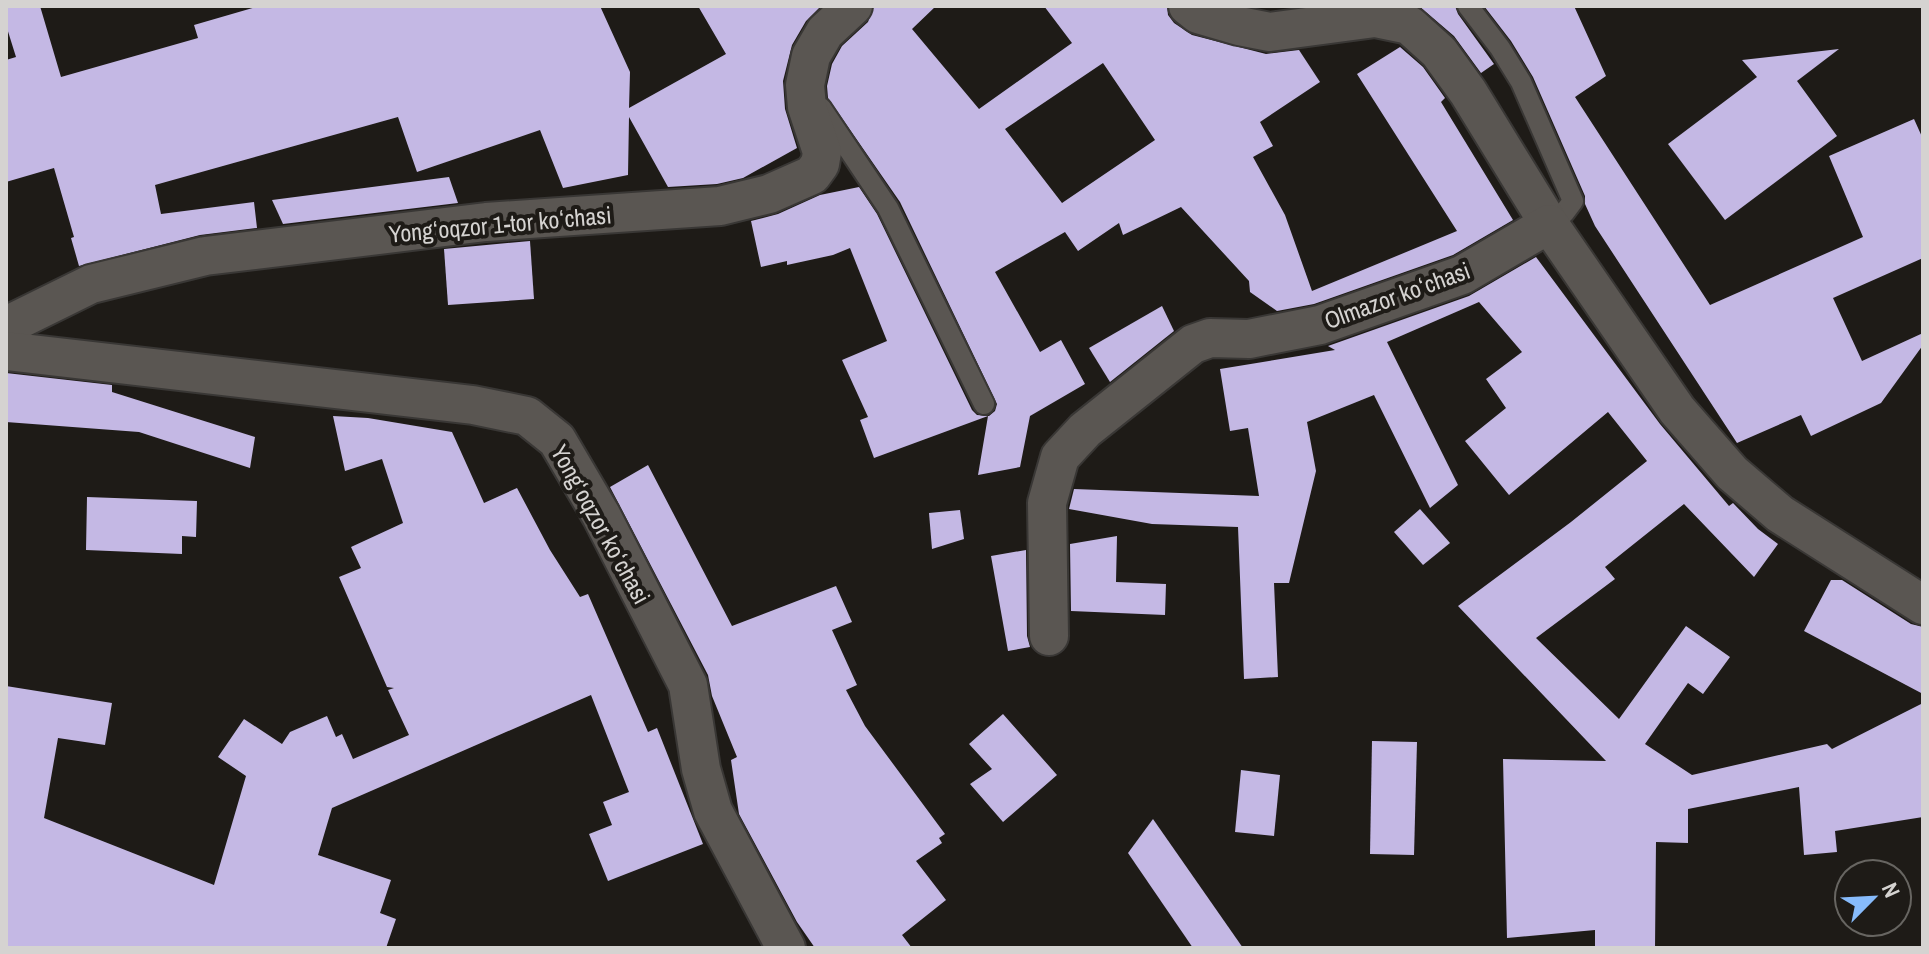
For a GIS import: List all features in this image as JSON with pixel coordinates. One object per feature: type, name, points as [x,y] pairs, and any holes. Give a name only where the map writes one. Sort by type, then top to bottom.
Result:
[{"type":"street","name":"Yongʻoqzor 1-tor koʻchasi","points":[[6,326],[91,284],[205,256],[486,222],[720,206],[769,194],[812,175],[820,164],[822,152],[807,107],[805,85],[811,56],[825,32],[853,6]]},
{"type":"street","points":[[1188,6],[1198,14],[1270,32],[1375,18],[1409,25],[1439,52],[1468,92],[1549,224],[1677,410],[1732,473],[1780,514],[1923,605]]},
{"type":"street","name":"Olmazor koʻchasi","points":[[1049,636],[1047,503],[1060,457],[1085,430],[1193,344],[1210,338],[1249,339],[1320,325],[1462,275],[1549,224]]},
{"type":"street","name":"Yongʻoqzor koʻchasi","points":[[6,351],[473,405],[527,416],[557,440],[601,515],[688,685],[701,769],[713,811],[786,948]]},
{"type":"lane","points":[[1468,6],[1521,82],[1573,201],[1564,213],[1549,224]]},
{"type":"lane","points":[[805,85],[888,208],[984,404]]},
{"type":"building","points":[[6,6],[40,6],[61,77],[198,38],[194,25],[259,6],[600,6],[630,72],[629,108],[726,54],[698,6],[821,6],[806,21],[792,45],[783,81],[785,109],[797,148],[743,178],[717,184],[668,187],[629,117],[628,175],[563,188],[540,130],[417,172],[398,117],[155,185],[161,214],[254,202],[257,228],[200,235],[79,266],[54,168],[6,182],[6,60],[16,57],[6,25]]},
{"type":"building","points":[[874,6],[936,6],[912,29],[979,109],[1072,43],[1044,6],[1167,6],[1168,15],[1174,23],[1192,35],[1266,54],[1299,50],[1320,82],[1260,122],[1273,146],[1253,157],[1285,215],[1312,291],[1457,231],[1357,74],[1400,47],[1423,67],[1445,98],[1441,102],[1513,220],[1453,255],[1314,304],[1277,311],[1250,292],[1249,281],[1181,207],[1123,235],[1119,223],[1078,251],[1065,232],[995,272],[1040,352],[1061,340],[1085,384],[1030,416],[1020,467],[978,475],[988,416],[874,458],[860,420],[868,417],[842,360],[887,341],[850,248],[787,265],[787,261],[761,267],[751,221],[778,214],[820,195],[859,187],[877,214],[972,410],[977,415],[989,416],[997,404],[900,202],[828,98],[832,64],[842,46],[868,22]],"holes":[[[1103,63],[1155,140],[1062,203],[1005,129]]]},
{"type":"building","points":[[1419,6],[1455,6],[1494,64],[1481,73],[1454,36]]},
{"type":"building","points":[[1484,6],[1574,6],[1606,76],[1575,97],[1710,305],[1863,237],[1829,156],[1914,119],[1923,139],[1923,258],[1833,298],[1862,361],[1923,333],[1923,345],[1881,403],[1811,436],[1801,415],[1737,443],[1595,226],[1533,77]]},
{"type":"building","points":[[1839,49],[1797,81],[1837,136],[1725,220],[1668,144],[1757,77],[1742,60]]},
{"type":"building","points":[[449,177],[458,203],[283,224],[272,200]]},
{"type":"building","points":[[530,241],[534,299],[448,305],[444,249]]},
{"type":"building","points":[[1536,257],[1660,424],[1729,506],[1733,503],[1778,544],[1754,577],[1684,504],[1605,567],[1615,579],[1536,638],[1619,719],[1686,626],[1730,657],[1703,694],[1688,683],[1645,744],[1692,775],[1827,744],[1832,749],[1923,703],[1923,817],[1835,831],[1837,852],[1804,855],[1799,787],[1688,809],[1688,843],[1656,842],[1655,948],[1595,948],[1595,930],[1507,938],[1503,759],[1606,761],[1458,606],[1647,461],[1608,412],[1509,495],[1465,441],[1506,408],[1486,379],[1522,352],[1479,302],[1387,342],[1458,485],[1430,508],[1374,395],[1307,422],[1316,471],[1289,583],[1274,583],[1278,677],[1244,679],[1238,527],[1152,524],[1069,509],[1074,489],[1259,496],[1248,428],[1230,431],[1220,369],[1335,350],[1328,346],[1469,296]]},
{"type":"building","points":[[1162,306],[1174,331],[1110,382],[1089,348]]},
{"type":"building","points":[[6,373],[112,385],[112,392],[255,437],[250,468],[139,432],[6,422]]},
{"type":"building","points":[[333,416],[368,418],[452,432],[484,503],[517,488],[550,550],[580,597],[588,594],[648,732],[657,728],[703,844],[608,881],[589,834],[612,825],[603,802],[629,792],[591,695],[332,808],[318,855],[391,880],[380,913],[396,919],[386,948],[6,948],[6,686],[112,703],[105,745],[58,738],[44,818],[214,885],[246,776],[218,757],[244,719],[282,744],[290,732],[327,716],[336,737],[342,734],[353,759],[409,735],[388,690],[394,688],[387,687],[339,577],[361,568],[351,547],[403,523],[382,459],[345,471]]},
{"type":"building","points":[[648,465],[732,626],[836,586],[852,622],[832,630],[857,685],[846,690],[865,726],[945,834],[939,838],[942,843],[916,861],[946,900],[902,935],[912,948],[815,948],[797,922],[739,814],[731,760],[737,757],[712,696],[708,675],[610,487]]},
{"type":"building","points":[[87,497],[197,501],[196,537],[182,536],[182,554],[86,550]]},
{"type":"building","points":[[1420,509],[1450,543],[1423,565],[1394,532]]},
{"type":"building","points":[[960,510],[964,539],[932,549],[929,513]]},
{"type":"building","points":[[1117,536],[1116,582],[1166,584],[1165,615],[1071,611],[1070,544]]},
{"type":"building","points":[[1026,550],[1027,636],[1030,647],[1008,651],[991,556]]},
{"type":"building","points":[[1831,580],[1842,580],[1911,624],[1923,627],[1923,694],[1804,631]]},
{"type":"building","points":[[1003,714],[1057,775],[1003,822],[970,784],[992,769],[969,744]]},
{"type":"building","points":[[1372,741],[1417,742],[1414,855],[1370,854]]},
{"type":"building","points":[[1241,770],[1280,775],[1274,836],[1235,832]]},
{"type":"building","points":[[1153,819],[1243,948],[1193,948],[1128,853]]}]
